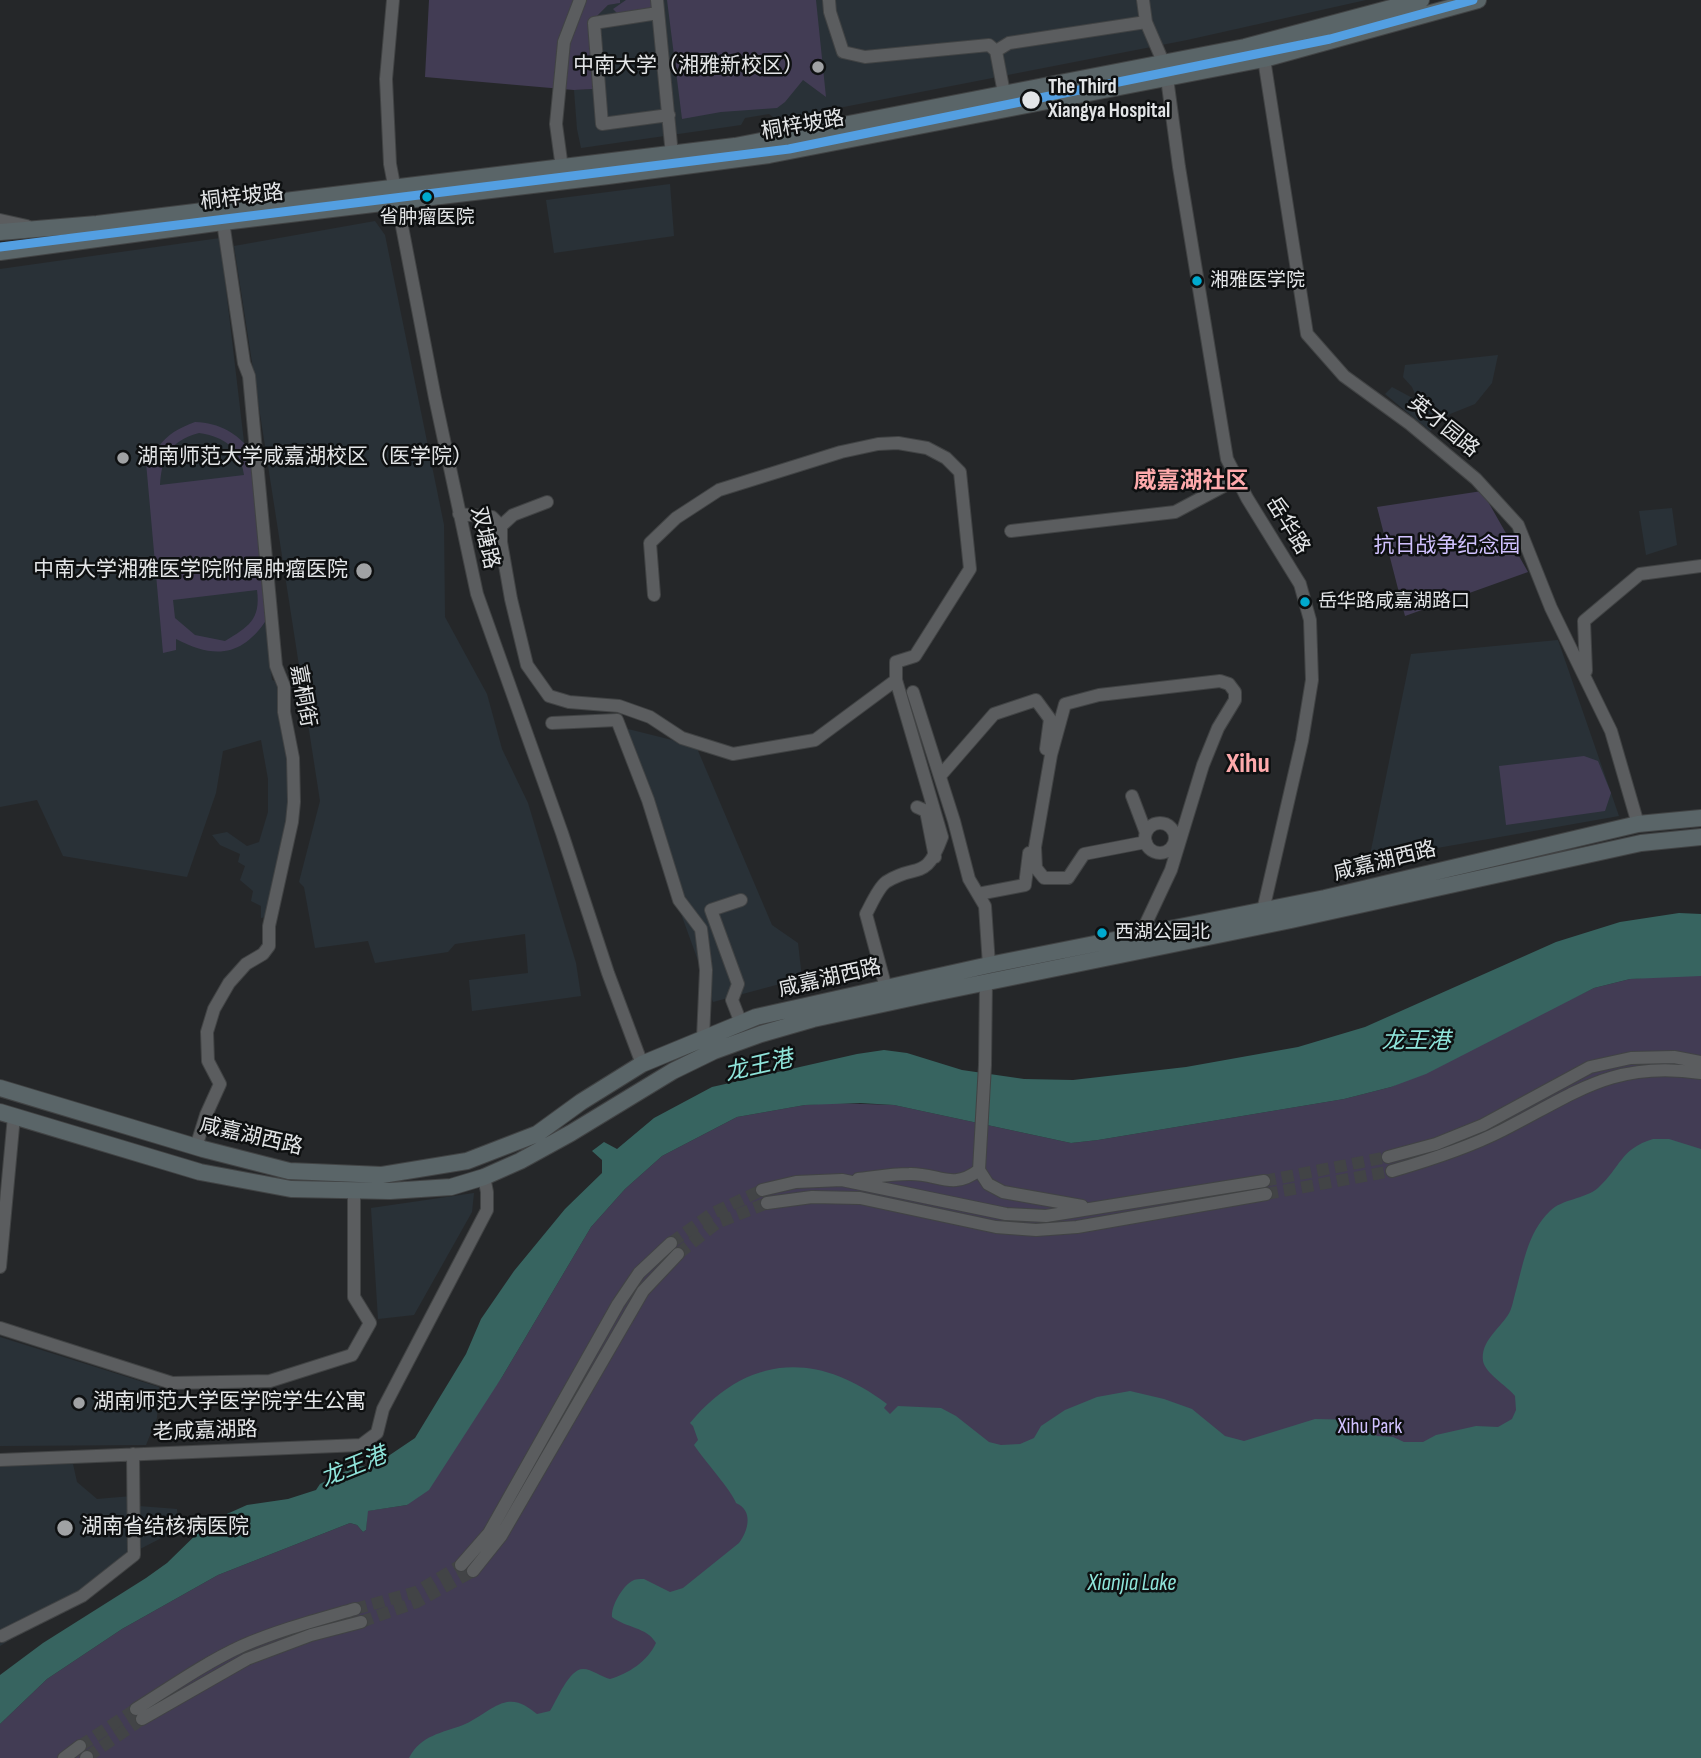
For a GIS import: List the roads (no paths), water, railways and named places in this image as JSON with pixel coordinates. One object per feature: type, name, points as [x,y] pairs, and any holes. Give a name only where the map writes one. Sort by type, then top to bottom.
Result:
[{"type":"main road","name":"桐梓坡路","points":[[0,232],[396,195],[769,155],[1165,71],[1420,0]]},
{"type":"main road","name":"桐梓坡路","points":[[2,253],[223,222],[562,168],[767,141],[1004,93],[1264,59],[1478,0]]},
{"type":"main road","name":"咸嘉湖西路","points":[[7,1114],[200,1172],[291,1189],[390,1191],[451,1186],[484,1177],[546,1147],[629,1096],[714,1051],[761,1034],[988,973],[1140,936],[1261,918],[1325,898],[1638,824],[1701,818]]},
{"type":"main road","name":"咸嘉湖西路","points":[[0,1088],[196,1147],[289,1171],[382,1175],[467,1161],[537,1134],[581,1102],[642,1064],[756,1017],[886,988],[988,973],[1642,843],[1701,837]]},
{"type":"street","name":"双塘路","points":[[393,0],[386,79],[390,164],[477,594],[642,1064]]},
{"type":"street","points":[[562,168],[556,124],[564,42],[580,0]]},
{"type":"street","points":[[829,0],[830,12],[843,52],[865,57],[989,45],[996,51],[1004,93]]},
{"type":"street","name":"岳华路","points":[[1143,0],[1146,22],[1165,71],[1227,459],[1247,498],[1300,584],[1310,620],[1312,680],[1304,729],[1261,918]]},
{"type":"street","points":[[669,115],[602,124],[594,23],[657,7],[669,115],[672,155]]},
{"type":"street","points":[[996,51],[1009,43],[1146,22]]},
{"type":"street","name":"英才园路","points":[[1264,59],[1307,334],[1344,376],[1410,424],[1476,479],[1518,525],[1551,608],[1611,731],[1638,824]]},
{"type":"street","points":[[0,220],[38,228]]},
{"type":"street","name":"嘉桐街","points":[[196,1147],[220,1084],[208,1061],[207,1032],[214,1009],[229,983],[246,964],[263,954],[269,946],[269,926],[291,828],[294,802],[293,758],[284,712],[284,686],[276,666],[249,376],[244,363],[223,222]]},
{"type":"street","points":[[654,595],[650,543],[676,518],[719,490],[841,452],[878,444],[898,443],[927,449],[946,458],[960,472],[970,569],[915,656],[896,662],[896,680],[942,837],[935,857],[927,867],[884,883],[866,914],[886,988]]},
{"type":"street","points":[[1011,531],[1175,512],[1237,479]]},
{"type":"street","points":[[501,526],[513,515],[547,502]]},
{"type":"street","points":[[459,514],[492,517],[501,526],[501,542],[511,599],[527,664],[549,696],[569,702],[619,706],[650,717],[681,738],[726,747],[733,754],[815,740],[896,680]]},
{"type":"street","points":[[1586,679],[1584,621],[1640,574],[1701,566]]},
{"type":"street","points":[[1132,796],[1146,837],[1084,854],[1068,878],[1044,878],[1036,869],[1035,847],[1051,755],[1065,704],[1099,695],[1220,681],[1229,684],[1235,692],[1235,700],[1218,728],[1208,752],[1171,870],[1140,936]]},
{"type":"street","points":[[913,692],[969,880],[985,905],[988,973],[979,1170],[988,1184],[1003,1192],[1097,1209]]},
{"type":"street","points":[[940,776],[994,714],[1036,700],[1051,719],[1025,885],[978,894]]},
{"type":"street","points":[[552,723],[617,720],[648,800],[679,900],[701,929],[706,970],[704,1038]]},
{"type":"street","points":[[917,807],[926,811],[935,857]]},
{"type":"street","points":[[740,1023],[732,1000],[738,984],[712,910],[741,900]]},
{"type":"street","points":[[1388,1157],[1436,1144],[1483,1125],[1590,1067],[1632,1058],[1701,1059]]},
{"type":"street","points":[[1392,1171],[1447,1155],[1503,1130],[1559,1098],[1613,1075],[1648,1070],[1701,1073]]},
{"type":"street","points":[[0,1266],[7,1114]]},
{"type":"street","points":[[842,1180],[1006,1214],[1046,1216],[1265,1188],[1077,1227],[1036,1230],[996,1227],[860,1198],[765,1197],[796,1182],[911,1173],[955,1181],[967,1180],[979,1170]]},
{"type":"street","name":"老咸嘉湖路","points":[[0,1460],[361,1445],[377,1433],[383,1409],[487,1210],[484,1177]]},
{"type":"street","points":[[0,1328],[172,1383],[270,1381],[352,1355],[370,1323],[354,1297],[354,1190]]},
{"type":"street","points":[[467,1568],[501,1536],[643,1291],[675,1249]]},
{"type":"street","points":[[2,1636],[82,1596],[134,1555],[133,1454]]},
{"type":"street","points":[[355,1609],[285,1630],[242,1647],[208,1664],[139,1714],[247,1659],[311,1635],[361,1622]]},
{"type":"street","points":[[64,1758],[85,1754]]},
{"type":"water","name":"龙王港","points":[[1679,913],[1701,914],[1701,976],[1630,979],[1594,988],[1426,1074],[1391,1087],[1344,1099],[1071,1143],[894,1105],[805,1105],[737,1117],[662,1156],[625,1189],[591,1227],[502,1377],[429,1490],[407,1505],[368,1511],[366,1530],[363,1532],[357,1525],[350,1523],[218,1575],[122,1629],[47,1679],[0,1724],[0,1675],[43,1643],[167,1563],[209,1522],[247,1505],[288,1499],[316,1490],[320,1484],[354,1467],[375,1465],[415,1438],[466,1354],[481,1319],[514,1271],[565,1209],[602,1173],[602,1160],[592,1151],[604,1142],[617,1149],[654,1118],[712,1087],[884,1050],[907,1053],[962,1070],[1024,1079],[1073,1080],[1186,1067],[1298,1047],[1365,1027],[1556,942],[1620,922]]},
{"type":"water","name":"Xianjia Lake","points":[[1653,1139],[1669,1139],[1701,1149],[1701,1758],[409,1758],[426,1740],[469,1722],[501,1704],[519,1703],[537,1714],[550,1711],[568,1679],[578,1670],[586,1669],[610,1679],[624,1674],[648,1656],[656,1643],[652,1638],[612,1617],[615,1602],[621,1592],[633,1580],[638,1579],[644,1579],[670,1592],[683,1588],[739,1543],[747,1526],[745,1510],[736,1503],[694,1445],[698,1440],[690,1423],[712,1400],[735,1384],[759,1373],[783,1368],[808,1368],[834,1375],[860,1387],[887,1404],[884,1408],[890,1414],[898,1406],[941,1408],[956,1416],[989,1442],[1001,1445],[1020,1444],[1034,1438],[1041,1426],[1065,1410],[1097,1397],[1130,1391],[1192,1409],[1225,1436],[1244,1441],[1315,1419],[1358,1420],[1367,1431],[1377,1436],[1393,1437],[1404,1442],[1423,1442],[1436,1435],[1476,1426],[1498,1427],[1512,1419],[1516,1410],[1515,1396],[1485,1366],[1484,1348],[1510,1310],[1527,1250],[1536,1229],[1555,1207],[1598,1188],[1627,1153]]},
{"type":"tunnel","points":[[1264,1181],[1388,1157]]},
{"type":"tunnel","points":[[1266,1194],[1392,1171]]},
{"type":"tunnel","points":[[671,1243],[711,1214],[762,1190]]},
{"type":"tunnel","points":[[678,1254],[717,1223],[767,1203]]},
{"type":"tunnel","points":[[355,1609],[416,1592],[461,1565]]},
{"type":"tunnel","points":[[361,1622],[417,1602],[473,1571]]},
{"type":"tunnel","points":[[80,1746],[136,1709]]},
{"type":"tunnel","points":[[87,1757],[142,1719]]},
{"type":"place","name":"中南大学（湘雅新校区）","points":[[818,67]]},
{"type":"place","name":"The Third Xiangya Hospital","points":[[1031,100]]},
{"type":"place","name":"省肿瘤医院","points":[[427,197]]},
{"type":"place","name":"湘雅医学院","points":[[1197,281]]},
{"type":"place","name":"湖南师范大学咸嘉湖校区（医学院）","points":[[123,458]]},
{"type":"place","name":"中南大学湘雅医学院附属肿瘤医院","points":[[364,571]]},
{"type":"place","name":"岳华路咸嘉湖路口","points":[[1305,602]]},
{"type":"place","name":"西湖公园北","points":[[1102,933]]},
{"type":"place","name":"湖南师范大学医学院学生公寓","points":[[79,1403]]},
{"type":"place","name":"湖南省结核病医院","points":[[65,1528]]},
{"type":"district","name":"威嘉湖社区","points":[[1191,482]]},
{"type":"district","name":"Xihu","points":[[1248,765]]},
{"type":"park label","name":"抗日战争纪念园","points":[[1447,547]]},
{"type":"park label","name":"Xihu Park","points":[[1370,1428]]}]
